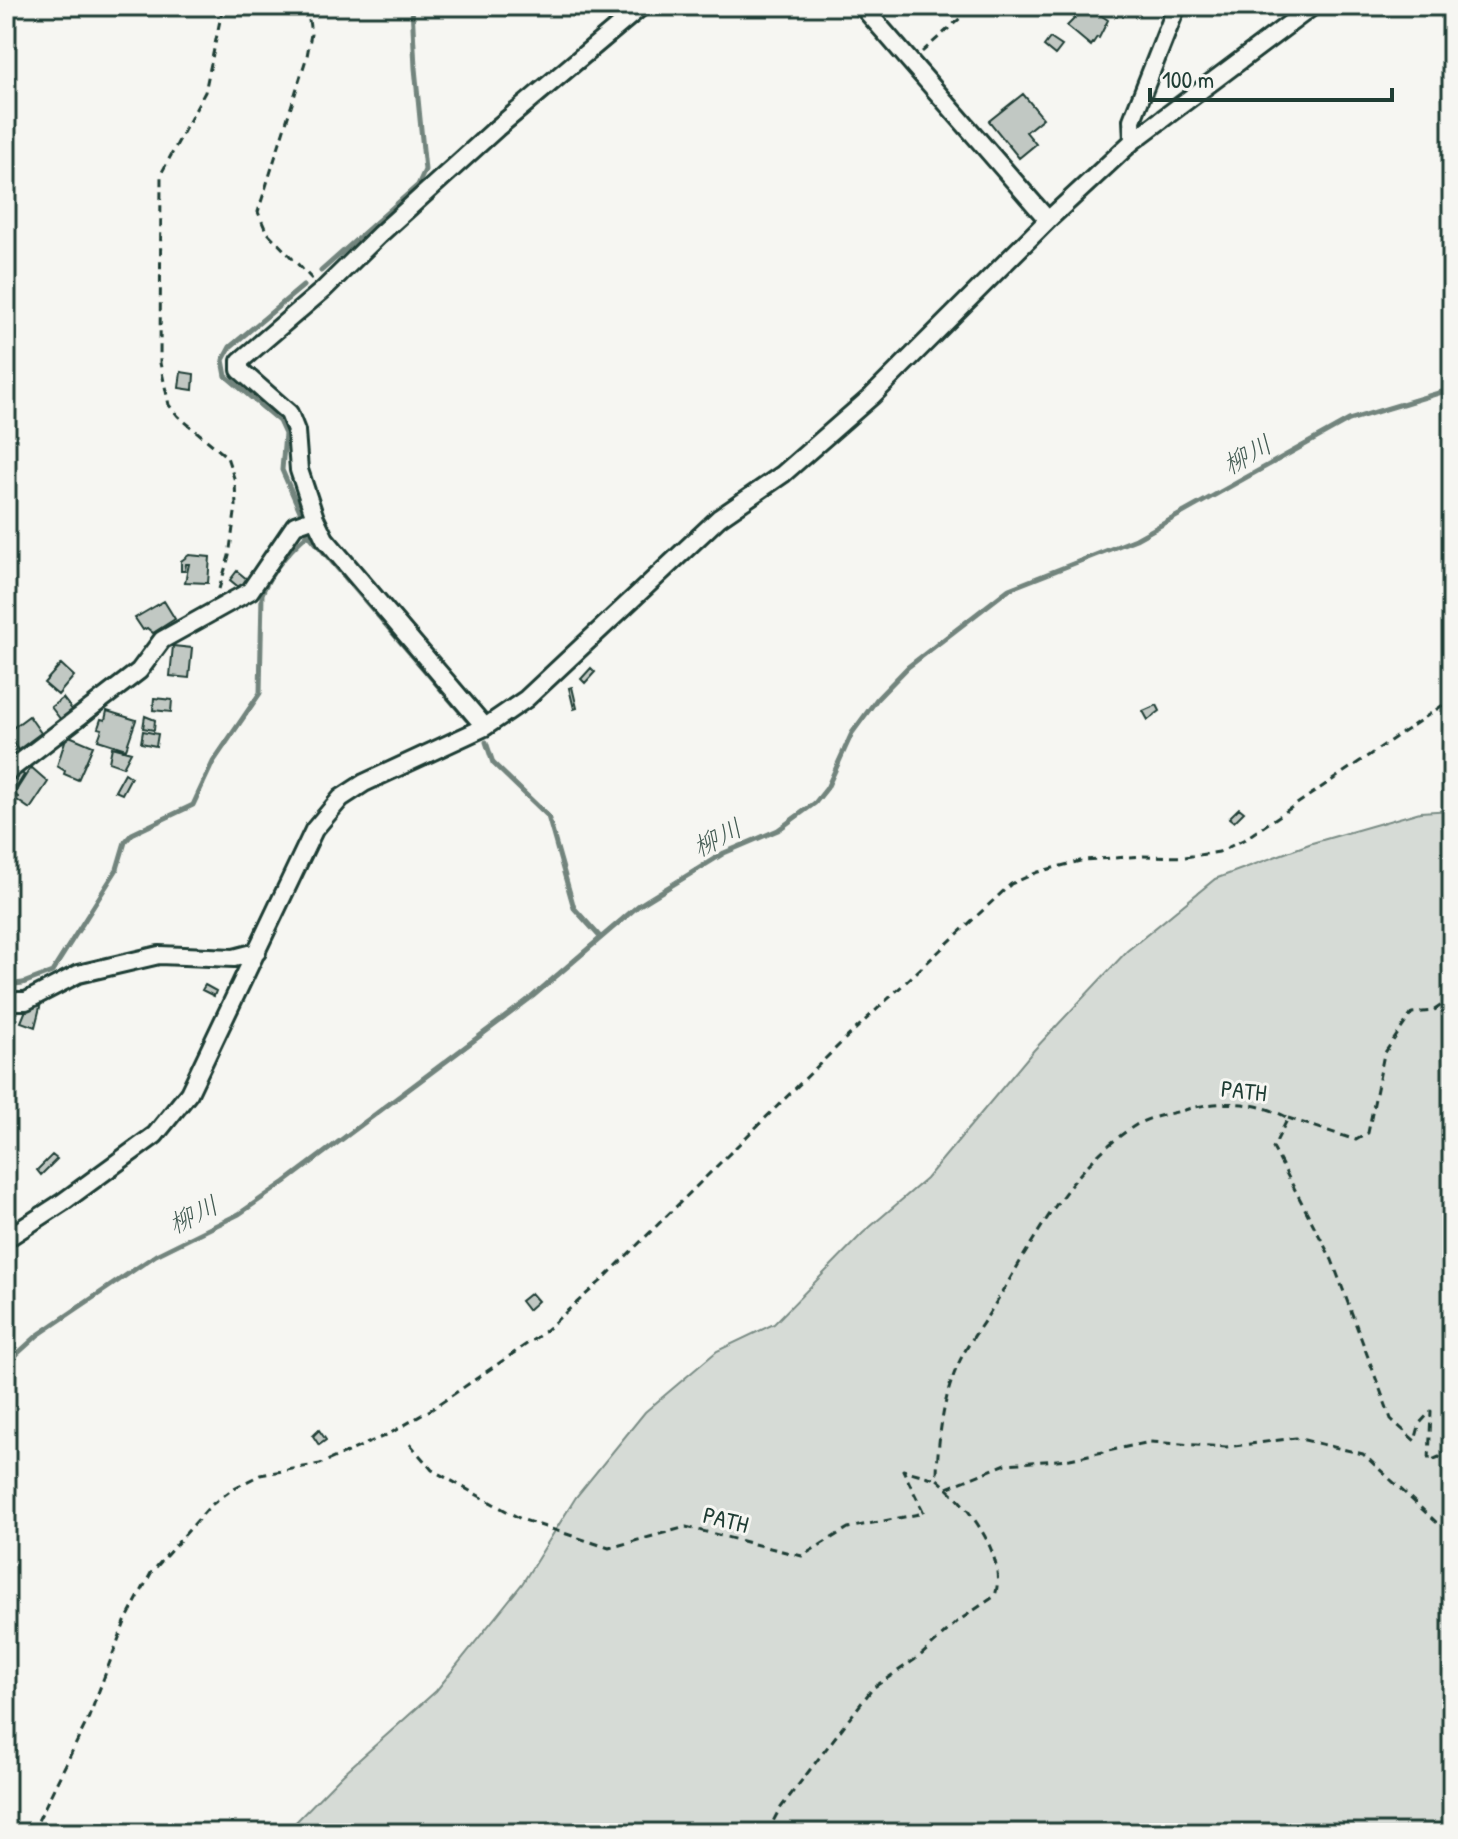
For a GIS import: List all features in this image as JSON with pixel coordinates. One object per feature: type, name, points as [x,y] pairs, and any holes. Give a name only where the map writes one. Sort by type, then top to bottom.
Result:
[{"type":"street","points":[[485,727],[325,539],[299,470],[296,431],[289,413],[240,370],[240,361],[323,290],[497,128],[642,6]]},
{"type":"street","points":[[862,6],[1048,220]]},
{"type":"street","points":[[1133,141],[1132,120],[1177,6]]},
{"type":"street","points":[[6,1239],[155,1135],[189,1093],[314,830],[341,798],[364,783],[485,727],[526,699],[719,518],[783,474],[872,396],[1048,220],[1133,141],[1313,6]]},
{"type":"street","points":[[6,773],[139,671],[162,640],[250,591],[295,525],[315,518]]},
{"type":"street","points":[[6,1001],[26,1001],[78,974],[159,955],[181,953],[234,958],[257,952]]},
{"type":"path","points":[[212,612],[229,556],[236,506],[235,481],[227,457],[169,405],[160,363],[161,174],[205,92],[223,6]]},
{"type":"path","points":[[307,6],[311,34],[307,56],[258,212],[266,231],[323,290]]},
{"type":"path","points":[[910,62],[974,6]]},
{"type":"path","points":[[32,1833],[89,1717],[125,1622],[151,1573],[210,1506],[234,1488],[260,1475],[320,1464],[389,1434],[432,1409],[540,1335],[600,1282],[844,1040],[1011,884],[1038,872],[1084,860],[1185,857],[1219,852],[1245,839],[1452,699]]},
{"type":"path","name":"PATH","points":[[410,1444],[432,1470],[521,1519],[609,1548],[686,1527],[802,1556],[848,1528],[924,1513],[903,1470],[937,1479],[937,1457],[952,1379],[970,1338],[993,1309],[1069,1187],[1097,1155],[1139,1123],[1214,1102],[1272,1109],[1288,1118],[1356,1140],[1368,1133],[1384,1054],[1412,1013],[1433,1011],[1452,998]]},
{"type":"path","name":"PATH","points":[[1288,1118],[1273,1148],[1332,1260],[1391,1419],[1415,1441],[1420,1423],[1431,1411],[1429,1461],[1439,1457],[1452,1465]]},
{"type":"path","points":[[947,1488],[1006,1464],[1070,1459],[1150,1442],[1226,1447],[1296,1438],[1363,1454],[1436,1522],[1452,1525]]},
{"type":"path","points":[[767,1833],[779,1810],[873,1688],[920,1656],[958,1621],[995,1596],[1000,1582],[994,1558],[964,1508],[937,1479]]},
{"type":"shaded area","points":[[1452,810],[1452,1833],[285,1833],[343,1774],[436,1691],[522,1584],[576,1497],[645,1412],[717,1351],[774,1324],[863,1233],[926,1179],[1034,1050],[1127,951],[1215,879],[1312,843],[1420,812]]},
{"type":"building","points":[[1087,6],[1108,20],[1091,46],[1067,26]]},
{"type":"building","points":[[1050,38],[1062,46],[1055,55],[1044,46]]},
{"type":"building","points":[[1023,94],[1043,118],[1026,132],[1036,144],[1019,158],[989,121]]},
{"type":"building","points":[[181,372],[194,374],[193,390],[179,388]]},
{"type":"building","points":[[189,555],[210,557],[208,583],[185,582],[189,564],[186,564],[185,571],[181,571],[181,561]]},
{"type":"building","points":[[237,571],[248,580],[241,589],[230,580]]},
{"type":"building","points":[[164,601],[175,619],[153,633],[147,628],[143,630],[135,618]]},
{"type":"building","points":[[173,646],[192,648],[189,678],[170,676]]},
{"type":"building","points":[[61,664],[74,676],[58,695],[44,683]]},
{"type":"building","points":[[591,668],[595,672],[585,683],[581,679]]},
{"type":"building","points":[[572,687],[577,708],[574,709],[569,688]]},
{"type":"building","points":[[63,698],[73,711],[61,720],[51,707]]},
{"type":"building","points":[[154,698],[172,700],[171,712],[153,710]]},
{"type":"building","points":[[1157,705],[1160,711],[1148,720],[1143,711]]},
{"type":"building","points":[[107,711],[136,720],[126,749],[98,740],[102,729],[98,728],[101,719],[105,720]]},
{"type":"building","points":[[29,716],[41,733],[18,750],[6,733]]},
{"type":"building","points":[[145,716],[155,720],[154,730],[143,728]]},
{"type":"building","points":[[143,731],[158,734],[156,746],[141,743]]},
{"type":"building","points":[[67,735],[93,746],[78,780],[64,774],[65,771],[57,766]]},
{"type":"building","points":[[112,747],[131,752],[123,767],[109,762]]},
{"type":"building","points":[[31,767],[48,782],[30,809],[14,794]]},
{"type":"building","points":[[21,772],[24,775],[13,793],[6,787]]},
{"type":"building","points":[[125,773],[131,777],[122,794],[115,791]]},
{"type":"building","points":[[1239,808],[1244,812],[1234,822],[1229,818]]},
{"type":"building","points":[[205,985],[216,991],[214,996],[202,990]]},
{"type":"building","points":[[41,1003],[35,1027],[21,1022],[28,1005]]},
{"type":"building","points":[[6,1009],[16,1015],[9,1028],[6,1026]]},
{"type":"building","points":[[52,1155],[57,1159],[41,1175],[37,1170]]},
{"type":"building","points":[[531,1293],[538,1301],[528,1310],[521,1301]]},
{"type":"building","points":[[319,1430],[326,1440],[319,1445],[313,1436]]},
{"type":"waterway","points":[[321,271],[418,185],[425,170],[412,6]]},
{"type":"waterway","points":[[300,511],[282,470],[285,434],[279,421],[226,376],[223,360],[230,347],[303,286]]},
{"type":"waterway","name":"柳川","points":[[6,1364],[38,1335],[156,1255],[239,1214],[285,1182],[533,996],[638,906],[724,853],[778,830],[815,803],[827,788],[852,733],[877,699],[908,667],[1009,589],[1136,539],[1349,420],[1452,389]]},
{"type":"waterway","points":[[6,985],[23,983],[52,972],[117,869],[125,842],[132,834],[193,805],[213,762],[260,693],[262,594],[281,562],[308,534],[467,720]]},
{"type":"waterway","points":[[486,742],[493,763],[548,816],[574,908],[601,938]]}]
